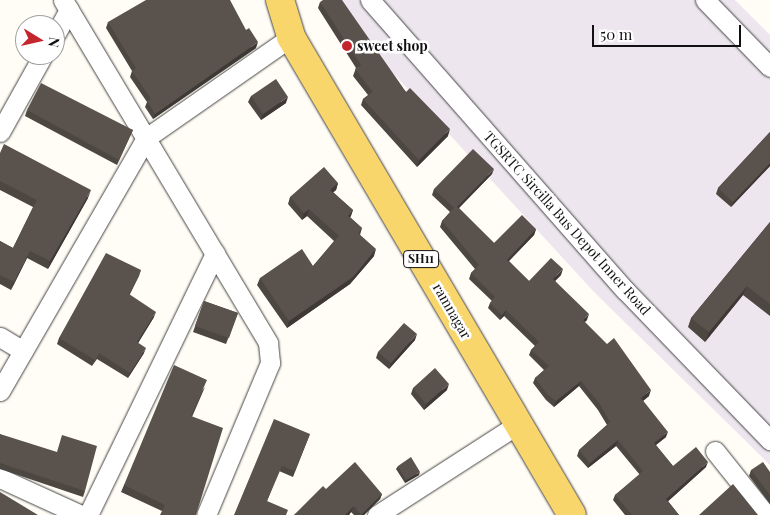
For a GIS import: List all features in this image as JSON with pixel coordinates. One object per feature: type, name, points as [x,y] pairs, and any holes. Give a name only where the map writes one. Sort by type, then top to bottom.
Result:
[{"type":"main road","name":"ramnagar","points":[[281,0],[291,37],[572,515]]},
{"type":"street","name":"TGSRTC Sircilla Bus Depot Inner Road","points":[[370,0],[625,290],[770,440]]},
{"type":"street","points":[[709,2],[770,67]]},
{"type":"street","points":[[66,5],[268,343],[270,362],[206,515]]},
{"type":"street","points":[[0,391],[146,138],[291,37]]},
{"type":"street","points":[[752,49],[770,56]]},
{"type":"street","points":[[0,132],[38,65]]},
{"type":"street","points":[[88,515],[215,253]]},
{"type":"street","points":[[0,337],[23,351]]},
{"type":"street","points":[[377,515],[518,424]]},
{"type":"street","points":[[715,452],[766,515]]},
{"type":"street","points":[[0,478],[81,515]]},
{"type":"shaded area","points":[[326,0],[735,0],[770,35],[770,465],[594,292]]},
{"type":"building","points":[[146,0],[230,0],[246,30],[249,28],[258,42],[155,114],[147,101],[151,99],[132,71],[136,68],[108,22]]},
{"type":"building","points":[[323,0],[342,0],[406,92],[410,88],[450,129],[419,160],[363,99],[373,92],[355,69],[361,65],[320,2]]},
{"type":"building","points":[[276,79],[288,97],[263,114],[251,96]]},
{"type":"building","points":[[41,83],[133,130],[119,160],[27,110]]},
{"type":"building","points":[[770,132],[770,163],[733,202],[718,188]]},
{"type":"building","points":[[4,144],[91,190],[50,261],[30,251],[14,282],[0,275],[0,241],[13,248],[37,200],[0,181],[0,153]]},
{"type":"building","points":[[473,149],[494,169],[457,207],[494,243],[522,215],[536,229],[507,260],[529,281],[551,258],[563,269],[553,279],[589,314],[583,320],[607,344],[614,338],[651,390],[641,398],[668,432],[654,443],[673,466],[696,447],[708,462],[666,499],[679,515],[632,515],[615,495],[643,471],[618,440],[590,463],[579,450],[610,422],[600,404],[581,381],[556,401],[548,395],[535,378],[549,366],[531,350],[539,342],[506,310],[502,315],[490,303],[495,297],[471,273],[479,265],[442,221],[454,208],[434,189]]},
{"type":"building","points":[[324,167],[338,183],[330,190],[353,210],[348,216],[362,228],[358,233],[376,249],[353,277],[289,321],[260,278],[302,249],[313,266],[339,236],[309,209],[304,213],[290,197]]},
{"type":"building","points":[[770,222],[770,304],[747,286],[709,332],[691,318]]},
{"type":"building","points":[[106,253],[141,270],[129,294],[156,312],[137,342],[146,348],[130,373],[99,353],[95,360],[59,338]]},
{"type":"building","points":[[204,301],[238,313],[229,338],[195,326]]},
{"type":"building","points":[[404,323],[417,334],[391,363],[378,352]]},
{"type":"building","points":[[174,365],[207,380],[191,416],[223,428],[196,515],[160,515],[165,505],[124,485]]},
{"type":"building","points":[[435,368],[449,384],[426,404],[413,388]]},
{"type":"building","points":[[274,419],[310,434],[295,471],[282,466],[267,501],[288,510],[286,515],[234,515]]},
{"type":"building","points":[[0,434],[57,452],[62,435],[97,446],[85,491],[0,463]]},
{"type":"building","points":[[411,457],[420,472],[406,480],[398,466]]},
{"type":"building","points":[[355,462],[382,494],[361,515],[354,506],[345,515],[294,515],[323,486],[326,489]]},
{"type":"building","points":[[763,462],[770,472],[770,495],[751,470]]},
{"type":"building","points":[[733,484],[758,515],[699,515]]},
{"type":"building","points":[[0,492],[38,515],[0,515]]},
{"type":"place","name":"sweet shop","points":[[347,46]]}]
